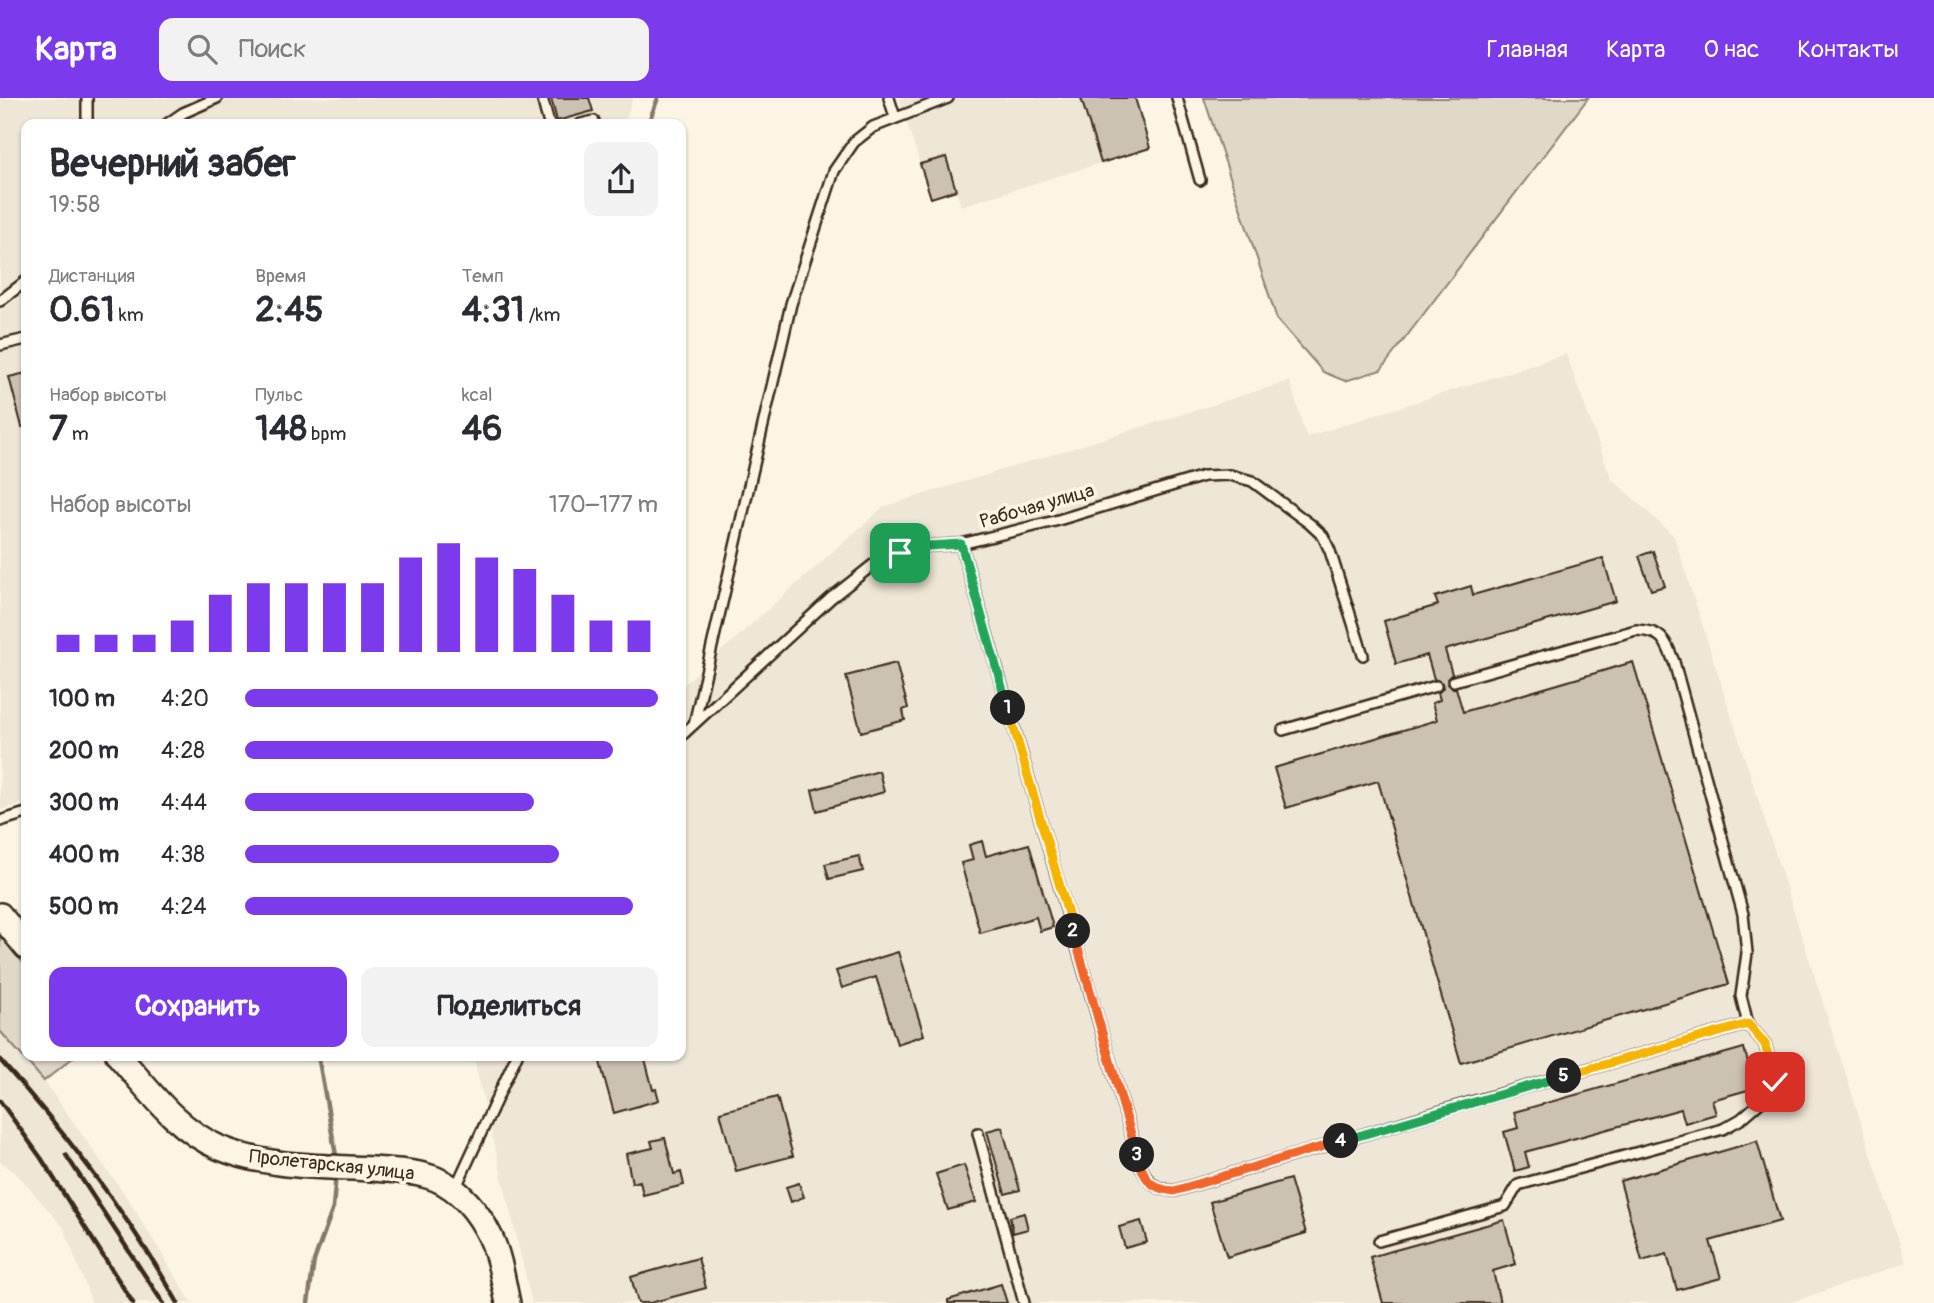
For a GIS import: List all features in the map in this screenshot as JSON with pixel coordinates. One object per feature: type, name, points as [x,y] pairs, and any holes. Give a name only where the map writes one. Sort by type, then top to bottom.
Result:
[{"type":"street","points":[[0,915],[21,941]]},
{"type":"street","name":"Пролетарская улица","points":[[123,1061],[176,1120],[198,1137],[218,1147],[262,1160],[411,1172],[437,1179],[454,1190]]},
{"type":"street","points":[[454,1190],[471,1205],[492,1239],[508,1303]]},
{"type":"lane","points":[[86,119],[87,98]]},
{"type":"lane","points":[[174,119],[217,98]]},
{"type":"lane","points":[[542,98],[548,119]]},
{"type":"lane","points":[[889,98],[895,117]]},
{"type":"lane","points":[[695,722],[791,304],[834,170],[854,142],[873,127],[948,98]]},
{"type":"lane","points":[[1177,98],[1200,180]]},
{"type":"lane","points":[[0,301],[21,286]]},
{"type":"lane","points":[[0,345],[21,340]]},
{"type":"lane","name":"Рабочая улица","points":[[686,731],[845,585],[874,564],[900,553],[928,546],[961,544],[1055,521],[1204,476],[1230,475],[1252,481],[1323,536],[1363,655]]},
{"type":"lane","points":[[961,544],[1140,1165],[1147,1180],[1159,1190],[1174,1191],[1485,1098],[1748,1024]]},
{"type":"lane","points":[[1379,1241],[1505,1206],[1518,1185],[1723,1129],[1741,1119],[1771,1093],[1775,1082],[1765,1044],[1748,1024],[1741,996],[1747,953],[1743,914],[1674,662],[1666,642],[1653,630],[1636,630],[1454,681]]},
{"type":"lane","points":[[1283,730],[1436,687]]},
{"type":"lane","points":[[0,821],[21,815]]},
{"type":"lane","points":[[454,1190],[514,1061]]},
{"type":"lane","points":[[978,1133],[1024,1303]]},
{"type":"shaded area","points":[[0,98],[633,98],[626,119],[21,119],[21,804],[0,810]]},
{"type":"shaded area","points":[[899,98],[1135,98],[1150,148],[961,206],[956,191],[931,198]]},
{"type":"shaded area","points":[[1204,98],[1588,98],[1381,370],[1345,381],[1323,372],[1277,319]]},
{"type":"shaded area","points":[[1566,354],[1611,478],[1674,536],[1906,1263],[1789,1303],[532,1303],[474,1061],[686,1061],[686,683],[883,507],[1290,381],[1306,437]]},
{"type":"shaded area","points":[[0,934],[21,961],[21,1055],[0,1031]]},
{"type":"shaded area","points":[[0,1031],[21,1055],[21,1061],[26,1061],[44,1081],[128,1199],[192,1303],[92,1303],[64,1228],[18,1175],[0,1161]]},
{"type":"shaded area","points":[[26,1061],[69,1061],[44,1081]]},
{"type":"building","points":[[551,98],[589,98],[593,111],[556,119]]},
{"type":"building","points":[[1081,98],[1135,98],[1150,148],[1101,163]]},
{"type":"building","points":[[946,157],[956,190],[931,198],[920,164]]},
{"type":"building","points":[[21,374],[21,423],[9,377]]},
{"type":"building","points":[[1653,551],[1665,586],[1651,590],[1639,556]]},
{"type":"building","points":[[1603,558],[1616,601],[1445,650],[1452,674],[1447,679],[1448,684],[1456,688],[1463,712],[1633,662],[1729,984],[1461,1063],[1378,781],[1286,808],[1274,768],[1437,720],[1432,703],[1440,700],[1438,693],[1443,688],[1442,683],[1434,679],[1427,655],[1396,664],[1384,621],[1438,605],[1435,597],[1471,586],[1473,595]]},
{"type":"building","points":[[896,663],[908,708],[903,710],[905,720],[861,732],[846,676]]},
{"type":"building","points":[[879,771],[884,792],[817,811],[812,790]]},
{"type":"building","points":[[982,841],[986,856],[1029,844],[1053,927],[1040,931],[1036,917],[980,933],[961,863],[973,860],[969,845]]},
{"type":"building","points":[[859,856],[863,871],[829,879],[825,864]]},
{"type":"building","points":[[898,952],[924,1035],[897,1044],[876,977],[842,988],[836,971]]},
{"type":"building","points":[[1744,1048],[1755,1088],[1712,1100],[1716,1114],[1685,1123],[1681,1109],[1525,1152],[1529,1167],[1515,1171],[1504,1132],[1518,1128],[1514,1112]]},
{"type":"building","points":[[600,1061],[646,1061],[653,1090],[656,1089],[659,1100],[614,1113]]},
{"type":"building","points":[[777,1097],[793,1156],[736,1171],[720,1112]]},
{"type":"building","points":[[1002,1127],[1020,1190],[1005,1194],[987,1131]]},
{"type":"building","points":[[665,1138],[674,1174],[681,1172],[684,1185],[643,1195],[640,1181],[632,1183],[626,1154],[653,1148],[651,1141]]},
{"type":"building","points":[[1757,1141],[1780,1221],[1710,1241],[1721,1278],[1677,1290],[1667,1254],[1642,1261],[1620,1181]]},
{"type":"building","points":[[964,1165],[976,1202],[948,1210],[936,1174]]},
{"type":"building","points":[[1290,1179],[1306,1233],[1227,1257],[1210,1202]]},
{"type":"building","points":[[799,1183],[804,1197],[791,1202],[786,1187]]},
{"type":"building","points":[[1024,1213],[1028,1229],[1013,1233],[1010,1217]]},
{"type":"building","points":[[1504,1220],[1516,1264],[1493,1271],[1500,1303],[1383,1303],[1370,1257]]},
{"type":"building","points":[[1141,1221],[1147,1242],[1125,1248],[1119,1227]]},
{"type":"building","points":[[698,1258],[706,1288],[650,1303],[638,1303],[631,1277]]},
{"type":"building","points":[[1001,1284],[1007,1303],[948,1303],[948,1300]]},
{"type":"waterway","points":[[650,119],[658,98]]},
{"type":"waterway","points":[[319,1061],[337,1161]]},
{"type":"waterway","points":[[308,1303],[314,1261],[333,1208],[336,1173]]},
{"type":"railway","points":[[0,1060],[49,1117],[118,1207],[178,1303]]},
{"type":"railway","points":[[0,1101],[41,1158],[133,1303]]},
{"type":"railway","points":[[66,1155],[163,1303]]},
{"type":"route","points":[[900,553],[928,546],[961,544],[1140,1165],[1147,1180],[1159,1190],[1174,1191],[1472,1102],[1748,1024],[1765,1044],[1775,1082]]}]
